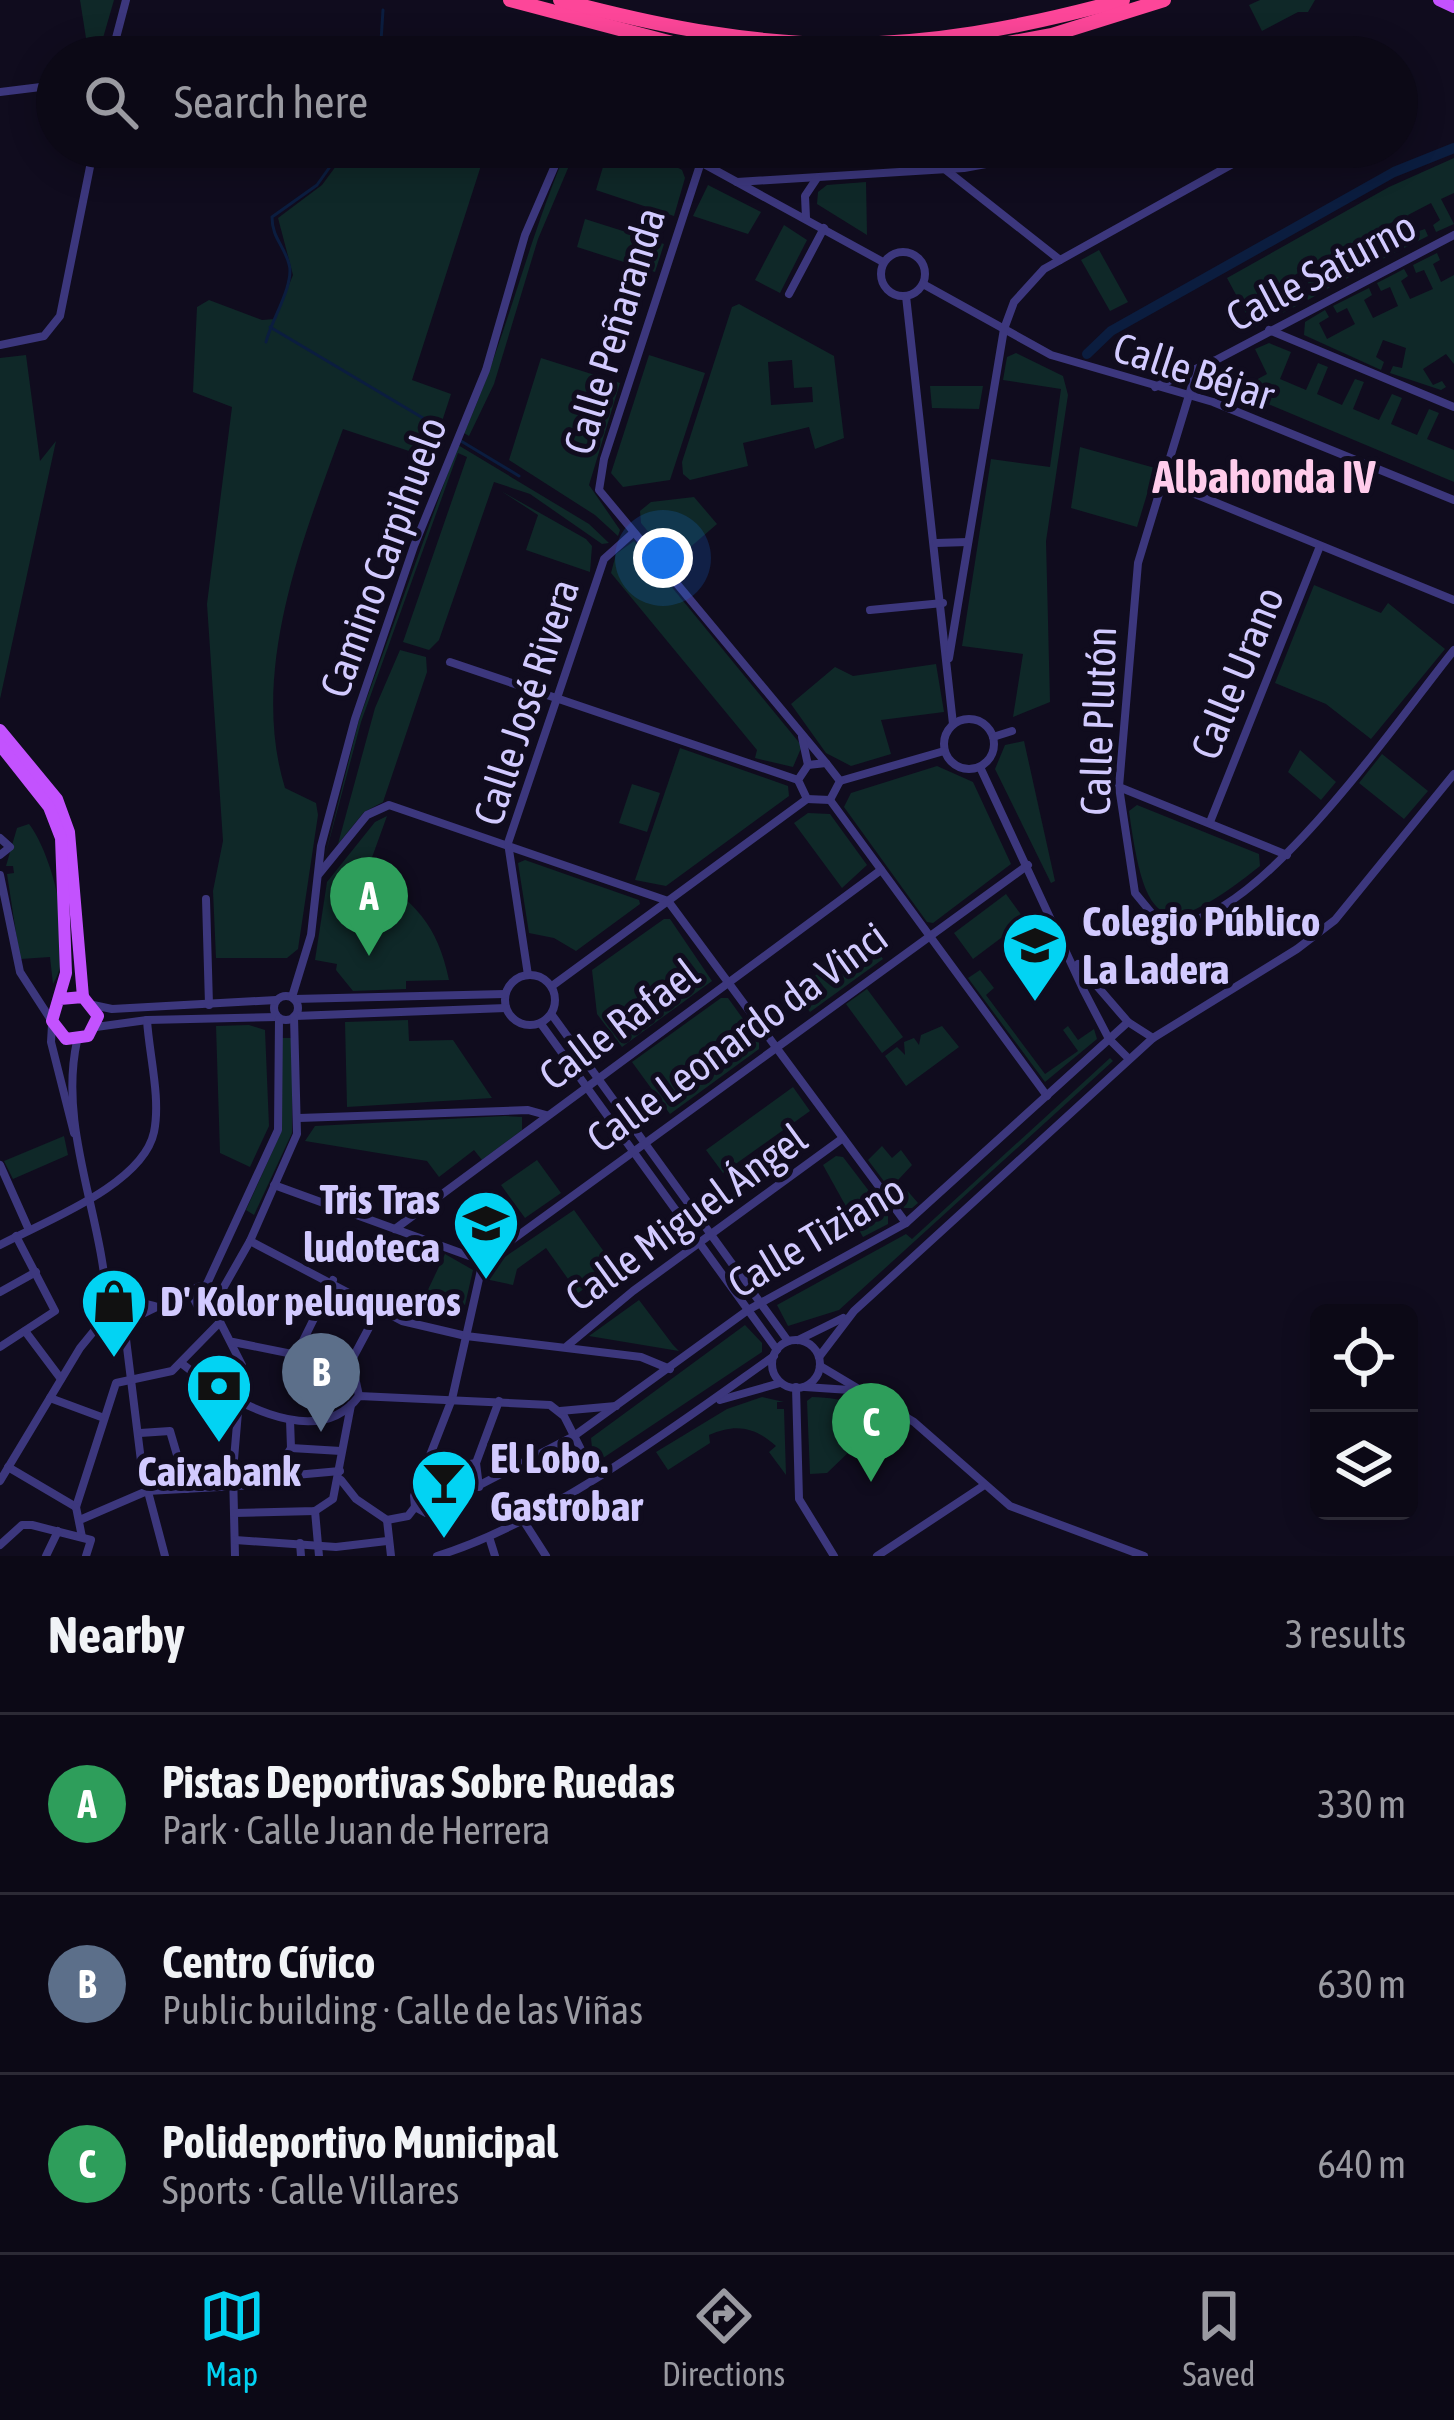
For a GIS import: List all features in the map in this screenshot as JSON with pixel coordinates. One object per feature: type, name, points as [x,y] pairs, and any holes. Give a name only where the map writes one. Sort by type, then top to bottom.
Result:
[{"type":"highway","points":[[510,0],[646,36]]},
{"type":"highway","points":[[560,0],[716,36]]},
{"type":"highway","points":[[961,36],[1123,0]]},
{"type":"highway","points":[[1047,36],[1164,0]]},
{"type":"main road","points":[[1439,0],[1454,7]]},
{"type":"main road","points":[[0,730],[57,800],[69,832],[88,1001],[96,1027],[77,1041],[58,1033],[52,1022],[66,974],[61,838],[26,766],[0,746]]},
{"type":"main road","points":[[58,1002],[88,1001]]},
{"type":"street","points":[[117,36],[126,0]]},
{"type":"street","points":[[0,92],[36,88]]},
{"type":"street","points":[[0,345],[31,341],[56,326],[90,168]]},
{"type":"street","name":"Camino Carpihuelo","points":[[293,998],[311,934],[321,846],[355,719],[414,546],[486,370],[525,235],[554,168]]},
{"type":"street","name":"Calle Peñaranda","points":[[698,168],[598,480],[599,490],[826,763]]},
{"type":"street","points":[[711,168],[884,262]]},
{"type":"street","points":[[737,182],[956,168]]},
{"type":"street","points":[[971,190],[977,168]]},
{"type":"street","points":[[949,658],[1004,329],[1021,292],[1060,260],[1225,168]]},
{"type":"street","points":[[945,169],[1060,260]]},
{"type":"street","points":[[807,219],[805,196],[817,178]]},
{"type":"street","points":[[789,294],[824,228]]},
{"type":"street","name":"Calle Saturno","points":[[1153,387],[1201,372],[1268,329],[1454,235]]},
{"type":"street","points":[[884,262],[896,253],[915,255],[925,271],[922,284],[906,296]]},
{"type":"street","points":[[884,262],[884,286],[906,296]]},
{"type":"street","name":"Calle Béjar","points":[[922,284],[1051,355],[1213,402],[1454,500]]},
{"type":"street","points":[[906,296],[953,724]]},
{"type":"street","points":[[1268,329],[1454,407]]},
{"type":"street","name":"Calle Saturno","points":[[1189,395],[1201,372]]},
{"type":"street","name":"Calle Saturno","points":[[1201,372],[1213,402]]},
{"type":"street","points":[[1442,402],[1454,394]]},
{"type":"street","name":"Calle Plutón","points":[[1189,395],[1138,563],[1130,612],[1118,787],[1129,876],[1154,916],[1180,923],[1204,919],[1287,855],[1454,650]]},
{"type":"street","points":[[1162,481],[1454,600]]},
{"type":"street","name":"Calle José Rivera","points":[[528,975],[508,843],[604,560],[634,533]]},
{"type":"street","points":[[936,543],[969,541]]},
{"type":"street","name":"Calle Urano","points":[[1210,822],[1320,546]]},
{"type":"street","points":[[870,610],[943,603]]},
{"type":"street","points":[[450,662],[798,780],[807,799]]},
{"type":"street","points":[[953,694],[967,719]]},
{"type":"street","points":[[967,719],[979,721],[994,737],[989,760],[980,767],[958,768],[944,751],[944,736],[953,724],[967,719]]},
{"type":"street","points":[[994,737],[1012,731]]},
{"type":"street","name":"Calle Peñaranda","points":[[802,735],[808,765]]},
{"type":"street","points":[[830,800],[840,781],[944,751]]},
{"type":"street","points":[[798,780],[808,765],[826,763],[840,781]]},
{"type":"street","points":[[980,767],[1109,1039],[1129,1060]]},
{"type":"street","points":[[834,1556],[799,1499],[800,1387],[854,1311],[1153,1038],[1320,932],[1358,896],[1454,774]]},
{"type":"street","points":[[1118,787],[1287,855]]},
{"type":"street","points":[[552,986],[807,799],[830,800]]},
{"type":"street","points":[[830,800],[1047,1096]]},
{"type":"street","points":[[319,874],[368,815],[389,806],[668,901],[906,1223]]},
{"type":"street","points":[[0,838],[10,847],[0,855]]},
{"type":"street","name":"Calle Leonardo da Vinci","points":[[483,1261],[1028,865]]},
{"type":"street","name":"Calle Rafael","points":[[395,1229],[881,870]]},
{"type":"street","points":[[0,875],[14,953],[32,995],[52,1022],[51,1042],[80,1155]]},
{"type":"street","points":[[206,899],[208,1005]]},
{"type":"street","points":[[1074,960],[1128,1022],[1153,1038]]},
{"type":"street","points":[[552,986],[528,975],[517,979],[506,994],[506,1008],[520,1024],[542,1024],[552,1015]]},
{"type":"street","points":[[552,986],[552,1015],[595,1079],[760,1304],[793,1341],[857,1391],[914,1423],[983,1486],[1039,1521],[1144,1556]]},
{"type":"street","points":[[88,1001],[208,1005],[293,998],[506,994]]},
{"type":"street","points":[[32,995],[58,1002]]},
{"type":"street","points":[[236,1556],[233,1486],[242,1365],[215,1312],[217,1299],[250,1241],[299,1118],[293,998]]},
{"type":"street","points":[[0,1480],[93,1335],[116,1317],[205,1288],[278,1130],[276,1000]]},
{"type":"street","points":[[96,1027],[147,1020],[506,1008]]},
{"type":"street","points":[[0,1245],[88,1200],[118,1177],[153,1136],[147,1020]]},
{"type":"street","name":"Calle Tiziano","points":[[415,1507],[426,1513],[574,1436],[748,1310],[906,1223],[1128,1022]]},
{"type":"street","points":[[542,1024],[748,1310],[775,1353],[782,1383]]},
{"type":"street","points":[[77,1041],[71,1068],[80,1155],[140,1433],[147,1491],[165,1556]]},
{"type":"street","points":[[299,1118],[528,1110],[547,1115]]},
{"type":"street","name":"Calle Miguel Ángel","points":[[567,1346],[844,1138]]},
{"type":"street","points":[[0,1165],[29,1230]]},
{"type":"street","points":[[274,1185],[483,1261],[452,1399],[409,1516],[387,1520],[356,1499],[340,1475]]},
{"type":"street","points":[[0,1347],[55,1311],[16,1236]]},
{"type":"street","points":[[250,1241],[333,1280],[402,1321],[466,1336],[659,1360],[670,1369]]},
{"type":"street","points":[[103,1270],[125,1300],[156,1306]]},
{"type":"street","points":[[0,1292],[36,1272]]},
{"type":"street","points":[[297,1353],[333,1280]]},
{"type":"street","points":[[205,1288],[217,1299]]},
{"type":"street","points":[[191,1293],[200,1311],[215,1312]]},
{"type":"street","points":[[116,1317],[125,1300]]},
{"type":"street","points":[[116,1317],[125,1300]]},
{"type":"street","points":[[359,1396],[348,1367],[380,1307]]},
{"type":"street","points":[[437,1556],[490,1540],[708,1404],[793,1341],[854,1311]]},
{"type":"street","points":[[76,1508],[116,1383],[172,1371],[220,1322]]},
{"type":"street","points":[[25,1330],[62,1379]]},
{"type":"street","points":[[233,1342],[348,1367]]},
{"type":"street","points":[[181,1364],[239,1402],[296,1421],[351,1405]]},
{"type":"street","points":[[708,1404],[782,1383],[857,1391]]},
{"type":"street","points":[[359,1396],[536,1402],[560,1411],[618,1406]]},
{"type":"street","points":[[234,1513],[315,1511],[333,1499],[351,1405],[359,1396]]},
{"type":"street","points":[[50,1398],[104,1418]]},
{"type":"street","points":[[479,1486],[476,1463],[499,1401]]},
{"type":"street","points":[[560,1411],[594,1475]]},
{"type":"street","points":[[273,1477],[291,1448],[296,1421]]},
{"type":"street","points":[[140,1433],[170,1431],[187,1489]]},
{"type":"street","points":[[291,1448],[341,1451]]},
{"type":"street","points":[[424,1472],[476,1463]]},
{"type":"street","points":[[8,1467],[76,1508],[87,1538],[86,1556]]},
{"type":"street","points":[[82,1519],[147,1491],[340,1475]]},
{"type":"street","points":[[877,1556],[983,1486]]},
{"type":"street","points":[[315,1511],[320,1556]]},
{"type":"street","points":[[387,1520],[391,1556]]},
{"type":"street","points":[[523,1520],[546,1556]]},
{"type":"street","points":[[0,1545],[22,1525],[87,1538]]},
{"type":"street","points":[[46,1556],[58,1532]]},
{"type":"street","points":[[235,1540],[387,1541]]},
{"type":"street","points":[[490,1540],[495,1556]]},
{"type":"street","points":[[300,1543],[301,1556]]},
{"type":"green space","points":[[80,0],[114,0],[104,36],[86,36]]},
{"type":"green space","points":[[1260,0],[1315,0],[1308,12],[1298,12],[1262,31],[1249,5]]},
{"type":"green space","points":[[1454,158],[1454,193],[1441,199],[1454,224],[1436,232],[1433,225],[1440,220],[1431,203],[1408,215],[1416,232],[1425,229],[1428,236],[1404,248],[1401,241],[1408,236],[1399,219],[1376,230],[1384,248],[1393,245],[1396,252],[1373,264],[1369,257],[1377,252],[1367,235],[1344,248],[1353,265],[1361,261],[1365,269],[1340,282],[1336,275],[1344,270],[1335,253],[1311,266],[1320,283],[1329,279],[1332,286],[1308,300],[1304,293],[1311,288],[1302,271],[1278,284],[1287,300],[1296,297],[1300,304],[1275,317],[1271,310],[1278,305],[1269,288],[1246,300],[1254,318],[1263,314],[1267,321],[1254,328],[1227,278],[1389,187]]},
{"type":"green space","points":[[335,168],[480,168],[412,380],[451,394],[430,458],[343,429],[286,606],[273,698],[276,743],[285,788],[316,803],[318,815],[298,949],[287,958],[216,958],[213,891],[223,841],[207,604],[232,407],[193,392],[197,307],[209,300],[262,320],[275,319],[293,275],[278,218],[322,185]]},
{"type":"green space","points":[[560,168],[568,168],[538,239],[494,384],[469,436],[464,433]]},
{"type":"green space","points":[[603,168],[678,168],[685,178],[674,216],[596,190]]},
{"type":"green space","points":[[866,182],[867,235],[817,204],[818,192],[827,185]]},
{"type":"green space","points":[[708,185],[761,212],[748,234],[693,216]]},
{"type":"green space","points":[[585,219],[664,244],[655,272],[577,247]]},
{"type":"green space","points":[[784,225],[807,240],[780,293],[755,280]]},
{"type":"green space","points":[[1099,250],[1128,302],[1110,311],[1081,260]]},
{"type":"green space","points":[[1437,253],[1440,260],[1433,264],[1441,282],[1454,275],[1454,364],[1446,354],[1423,369],[1433,385],[1442,381],[1446,387],[1441,390],[1390,373],[1393,366],[1402,368],[1406,348],[1383,340],[1376,357],[1384,362],[1381,370],[1304,335],[1305,322],[1325,310],[1329,317],[1319,323],[1327,339],[1355,324],[1347,308],[1337,313],[1333,306],[1369,288],[1372,295],[1364,300],[1373,318],[1398,306],[1390,287],[1381,291],[1377,283],[1404,269],[1408,276],[1401,281],[1410,299],[1433,289],[1424,270],[1416,273],[1413,265]]},
{"type":"green space","points":[[739,304],[834,356],[844,438],[815,449],[809,427],[743,443],[748,466],[690,480],[683,474],[682,462],[732,307]],"holes":[[[792,360],[794,388],[812,387],[813,402],[771,405],[768,362]]]},
{"type":"green space","points":[[1269,343],[1291,352],[1280,379],[1306,390],[1318,363],[1328,367],[1317,394],[1342,405],[1355,379],[1364,382],[1353,409],[1379,420],[1392,394],[1402,398],[1391,424],[1417,435],[1429,409],[1439,413],[1427,439],[1454,450],[1454,482],[1218,383],[1218,370],[1229,363],[1243,387],[1267,374],[1255,349]]},
{"type":"green space","points":[[1016,353],[1063,376],[1068,395],[1046,541],[1050,702],[1013,717],[1023,654],[962,646],[991,459],[1050,467],[1061,389],[1003,380],[1007,357]]},
{"type":"green space","points":[[26,355],[40,461],[56,441],[0,699],[0,358]]},
{"type":"green space","points":[[649,355],[705,373],[670,480],[623,487],[611,473]]},
{"type":"green space","points":[[541,358],[620,383],[589,485],[620,530],[618,536],[595,515],[509,460]]},
{"type":"green space","points":[[930,386],[983,386],[979,409],[932,408]]},
{"type":"green space","points":[[458,445],[589,524],[609,543],[602,544],[530,494],[494,482],[439,640],[429,650],[403,642],[467,457],[458,453],[361,722],[324,860],[359,720]]},
{"type":"green space","points":[[1080,447],[1155,468],[1137,527],[1071,508]]},
{"type":"green space","points":[[501,491],[586,539],[592,546],[590,572],[526,550],[538,515]]},
{"type":"green space","points":[[694,497],[717,524],[673,562],[641,523],[640,511],[651,502]]},
{"type":"green space","points":[[634,541],[802,746],[793,767],[755,758],[757,750],[611,573],[616,554]]},
{"type":"green space","points":[[1314,585],[1381,613],[1388,603],[1445,649],[1371,739],[1326,704],[1275,683]]},
{"type":"green space","points":[[400,650],[426,657],[427,672],[383,802],[364,812],[338,844],[375,708]]},
{"type":"green space","points":[[936,664],[944,712],[881,720],[891,754],[851,766],[826,753],[791,704],[835,667],[853,676]]},
{"type":"green space","points":[[1024,741],[1055,881],[1051,883],[995,769],[1005,745]]},
{"type":"green space","points":[[680,748],[788,786],[789,796],[666,886],[635,880]]},
{"type":"green space","points":[[1300,750],[1336,782],[1321,800],[1288,772]]},
{"type":"green space","points":[[1382,754],[1428,791],[1404,819],[1359,783]]},
{"type":"green space","points":[[937,766],[973,782],[1011,864],[933,923],[927,922],[844,807],[851,793]]},
{"type":"green space","points":[[632,784],[660,793],[647,832],[619,823]]},
{"type":"green space","points":[[1137,805],[1259,854],[1260,866],[1201,907],[1180,914],[1164,912],[1152,901],[1135,851],[1129,811]]},
{"type":"green space","points":[[808,813],[830,814],[867,865],[842,888],[794,823]]},
{"type":"green space","points":[[387,816],[366,874],[398,893],[421,916],[438,944],[449,980],[406,981],[406,989],[353,991],[336,970],[337,964],[315,960],[327,882],[375,822]]},
{"type":"green space","points":[[29,824],[46,857],[59,903],[63,949],[53,984],[50,957],[20,959],[7,874],[14,873],[13,866],[6,866],[17,828]]},
{"type":"green space","points":[[525,860],[640,904],[576,951],[554,938],[529,933],[518,863]]},
{"type":"green space","points":[[1006,894],[1025,920],[973,959],[954,933]]},
{"type":"green space","points":[[670,919],[712,981],[622,1047],[597,1014],[592,970]]},
{"type":"green space","points":[[868,937],[883,959],[810,1012],[794,991]]},
{"type":"green space","points":[[980,970],[994,988],[986,995],[1045,1074],[1078,1051],[1063,1030],[1068,1026],[1078,1040],[1094,1029],[1097,1039],[1045,1082],[968,978]]},
{"type":"green space","points":[[867,989],[903,1037],[882,1053],[846,1004]]},
{"type":"green space","points":[[721,998],[728,998],[759,1041],[759,1049],[670,1114],[632,1062]]},
{"type":"green space","points":[[408,1020],[409,1041],[453,1040],[492,1098],[347,1107],[345,1022]]},
{"type":"green space","points":[[249,1025],[265,1030],[269,1126],[250,1167],[220,1153],[216,1026]]},
{"type":"green space","points":[[942,1026],[959,1047],[906,1086],[885,1056],[897,1047],[905,1055],[904,1042],[914,1038],[919,1045],[921,1035]]},
{"type":"green space","points":[[281,1038],[292,1038],[292,1133],[254,1215],[246,1210],[282,1130]]},
{"type":"green space","points":[[1110,1058],[1113,1061],[839,1310],[788,1326],[777,1305],[906,1234],[912,1239]]},
{"type":"green space","points":[[793,1087],[810,1111],[723,1173],[706,1150]]},
{"type":"green space","points":[[522,1117],[522,1130],[482,1160],[474,1150],[439,1177],[427,1161],[305,1141],[315,1126]]},
{"type":"green space","points":[[64,1136],[68,1155],[13,1179],[4,1161]]},
{"type":"green space","points":[[882,1146],[892,1158],[901,1150],[912,1165],[898,1180],[918,1203],[912,1208],[904,1208],[868,1160]]},
{"type":"green space","points":[[843,1157],[888,1216],[888,1224],[863,1237],[823,1165]]},
{"type":"green space","points":[[537,1160],[561,1193],[525,1218],[501,1185]]},
{"type":"green space","points":[[574,1210],[615,1267],[578,1293],[546,1248],[517,1269],[513,1285],[485,1279],[487,1269]]},
{"type":"green space","points":[[445,1254],[473,1270],[465,1305],[425,1296]]},
{"type":"green space","points":[[639,1300],[673,1345],[679,1351],[589,1336]]},
{"type":"green space","points":[[745,1325],[762,1343],[762,1352],[603,1458],[593,1457],[591,1438]]},
{"type":"green space","points":[[762,1397],[784,1402],[777,1402],[777,1409],[784,1409],[786,1475],[769,1452],[776,1446],[745,1429],[709,1435],[710,1443],[668,1470],[656,1452],[727,1409]]},
{"type":"green space","points":[[812,1397],[859,1405],[900,1428],[892,1437],[877,1425],[827,1473],[810,1474],[807,1401]]},
{"type":"waterway","points":[[381,36],[383,10]]},
{"type":"waterway","points":[[1418,162],[1454,148]]},
{"type":"waterway","points":[[266,342],[290,272],[272,217],[317,185],[329,168]]},
{"type":"waterway","points":[[1087,354],[1111,331],[1404,168]]},
{"type":"waterway","points":[[270,327],[433,424]]},
{"type":"waterway","points":[[461,441],[519,476]]},
{"type":"place","name":"Pistas Deportivas Sobre Ruedas","points":[[369,956]]},
{"type":"place","name":"Colegio Público La Ladera","points":[[1035,1004]]},
{"type":"place","name":"Tris Tras ludoteca","points":[[486,1282]]},
{"type":"place","name":"D' Kolor peluqueros","points":[[114,1360]]},
{"type":"place","name":"Centro Cívico","points":[[321,1432]]},
{"type":"place","name":"Caixabank","points":[[219,1445]]},
{"type":"place","name":"Polideportivo Municipal","points":[[871,1482]]},
{"type":"place","name":"El Lobo. Gastrobar","points":[[444,1541]]},
{"type":"district","name":"Albahonda IV","points":[[1264,477]]}]
